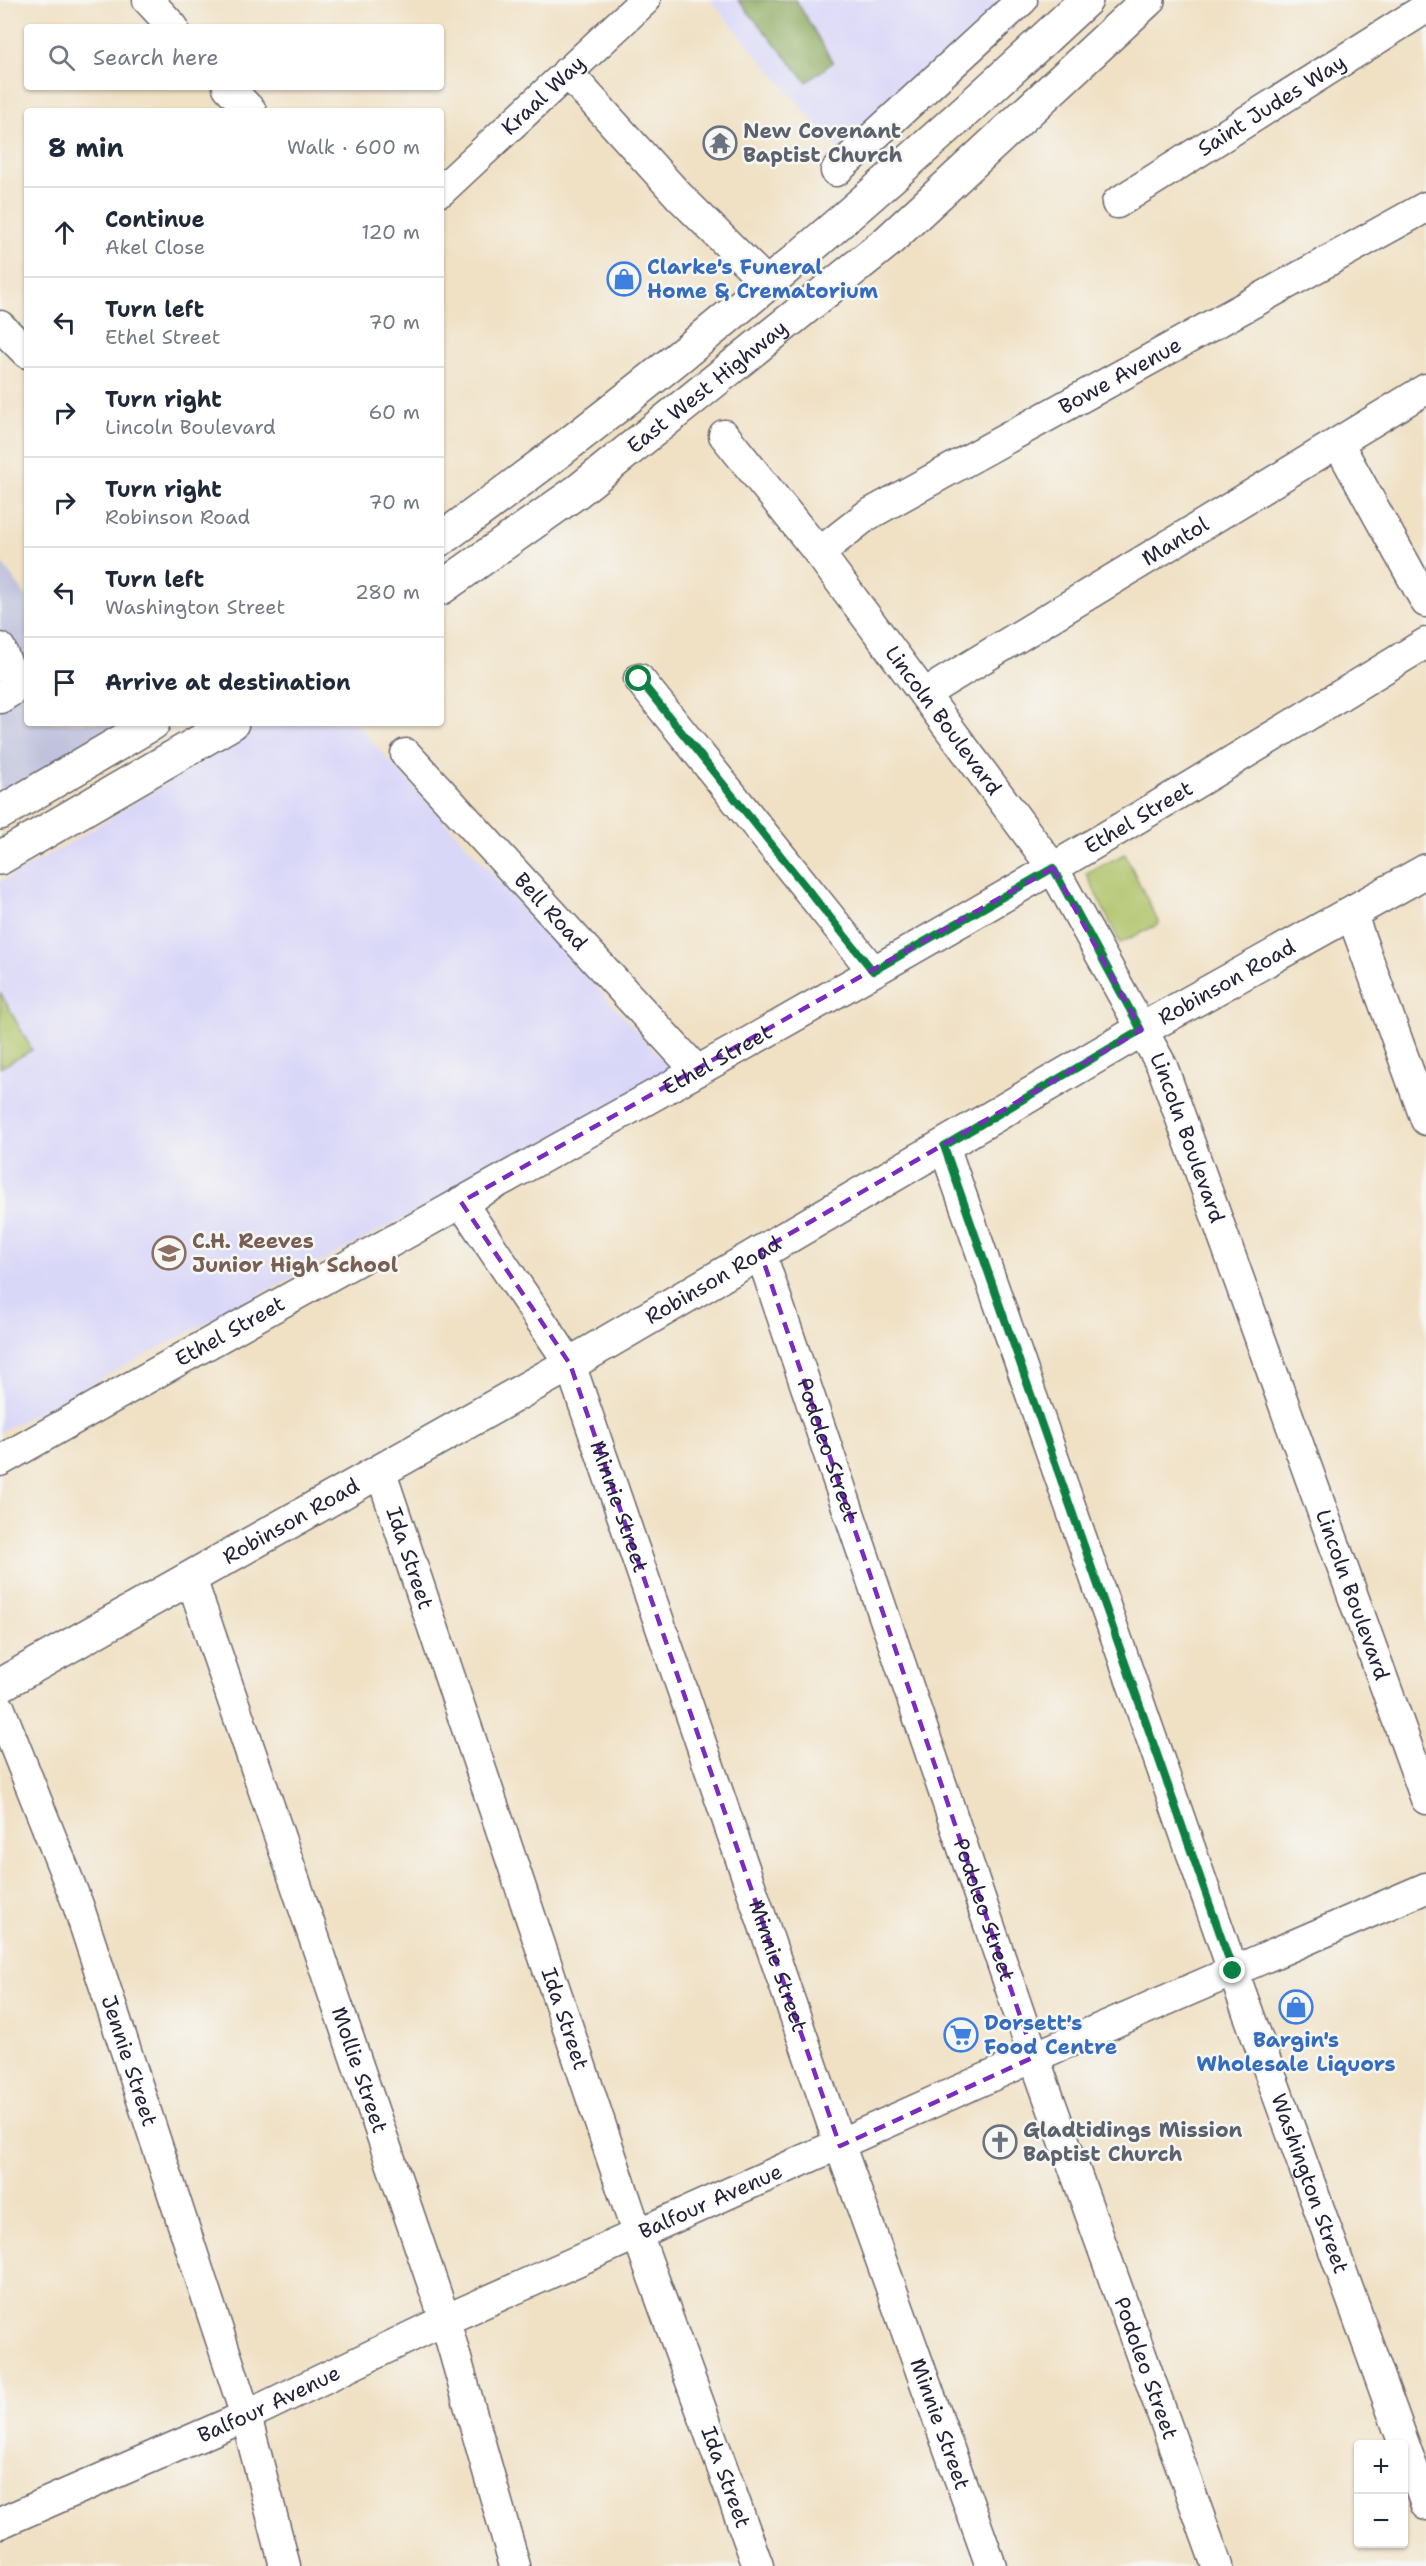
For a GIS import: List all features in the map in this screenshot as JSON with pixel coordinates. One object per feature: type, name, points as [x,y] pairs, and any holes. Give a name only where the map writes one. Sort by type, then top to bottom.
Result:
[{"type":"main road","name":"East West Highway","points":[[444,537],[540,468],[718,327],[863,203],[1086,0]]},
{"type":"main road","name":"East West Highway","points":[[444,586],[578,491],[887,243],[1148,0]]},
{"type":"main road","points":[[0,813],[148,726]]},
{"type":"main road","points":[[0,858],[227,726]]},
{"type":"main road","name":"Robinson Road","points":[[4,1675],[191,1578],[570,1364],[1141,1030],[1352,915],[1426,871]]},
{"type":"street","points":[[148,0],[170,24]]},
{"type":"street","name":"Kraal Way","points":[[444,188],[645,0]]},
{"type":"street","points":[[836,171],[1022,0]]},
{"type":"street","name":"Saint Judes Way","points":[[1117,203],[1426,8]]},
{"type":"street","points":[[567,72],[679,196],[768,284]]},
{"type":"street","points":[[231,90],[248,108]]},
{"type":"street","name":"Bowe Avenue","points":[[819,553],[866,516],[1426,207]]},
{"type":"street","points":[[0,326],[24,350]]},
{"type":"street","name":"Mantol","points":[[924,694],[1426,389]]},
{"type":"street","name":"Lincoln Boulevard","points":[[724,435],[819,553],[1053,868],[1162,1066],[1426,1799]]},
{"type":"street","points":[[1338,443],[1426,602]]},
{"type":"street","name":"Ethel Street","points":[[0,1461],[697,1071],[1053,868],[1426,643]]},
{"type":"street","points":[[0,648],[13,678],[11,691],[0,698]]},
{"type":"street","points":[[639,679],[873,971]]},
{"type":"street","name":"Bell Road","points":[[406,754],[697,1071]]},
{"type":"street","points":[[1352,915],[1426,1120]]},
{"type":"street","name":"Washington Street","points":[[944,1146],[1233,1971],[1426,2505]]},
{"type":"street","name":"Minnie Street","points":[[461,1202],[570,1364],[840,2146],[992,2566]]},
{"type":"street","name":"Podoleo Street","points":[[760,1251],[1034,2057],[1217,2566]]},
{"type":"street","name":"Ida Street","points":[[380,1470],[638,2236],[758,2566]]},
{"type":"street","name":"Mollie Street","points":[[191,1578],[445,2320],[515,2566]]},
{"type":"street","name":"Jennie Street","points":[[0,1709],[78,1905],[246,2416],[285,2566]]},
{"type":"street","name":"Balfour Avenue","points":[[0,2523],[246,2416],[445,2320],[840,2146],[1034,2057],[1426,1888]]},
{"type":"highlighted area","points":[[1053,868],[1141,1030],[760,1251],[1034,2057],[840,2146],[570,1364],[461,1202]]},
{"type":"shaded area","points":[[710,0],[1042,0],[858,173]]},
{"type":"shaded area","points":[[0,560],[24,593],[24,726],[113,726],[0,795]]},
{"type":"shaded area","name":"C.H. Reeves Junior High School","points":[[258,726],[358,726],[676,1074],[0,1432],[0,882],[72,842]]},
{"type":"green space","points":[[738,0],[796,0],[833,62],[807,82]]},
{"type":"green space","points":[[1125,854],[1159,924],[1120,943],[1086,873]]},
{"type":"green space","points":[[0,992],[32,1050],[0,1068]]},
{"type":"place","name":"New Covenant Baptist Church","points":[[720,143]]},
{"type":"place","name":"Clarke's Funeral Home & Crematorium","points":[[624,279]]},
{"type":"place","name":"C.H. Reeves Junior High School","points":[[169,1253]]},
{"type":"place","name":"Bargin's Wholesale Liquors","points":[[1296,2007]]},
{"type":"place","name":"Dorsett's Food Centre","points":[[961,2035]]},
{"type":"place","name":"Gladtidings Mission Baptist Church","points":[[1000,2142]]},
{"type":"route","points":[[639,679],[873,971],[1053,868],[1141,1030],[944,1146],[1233,1971]]}]
